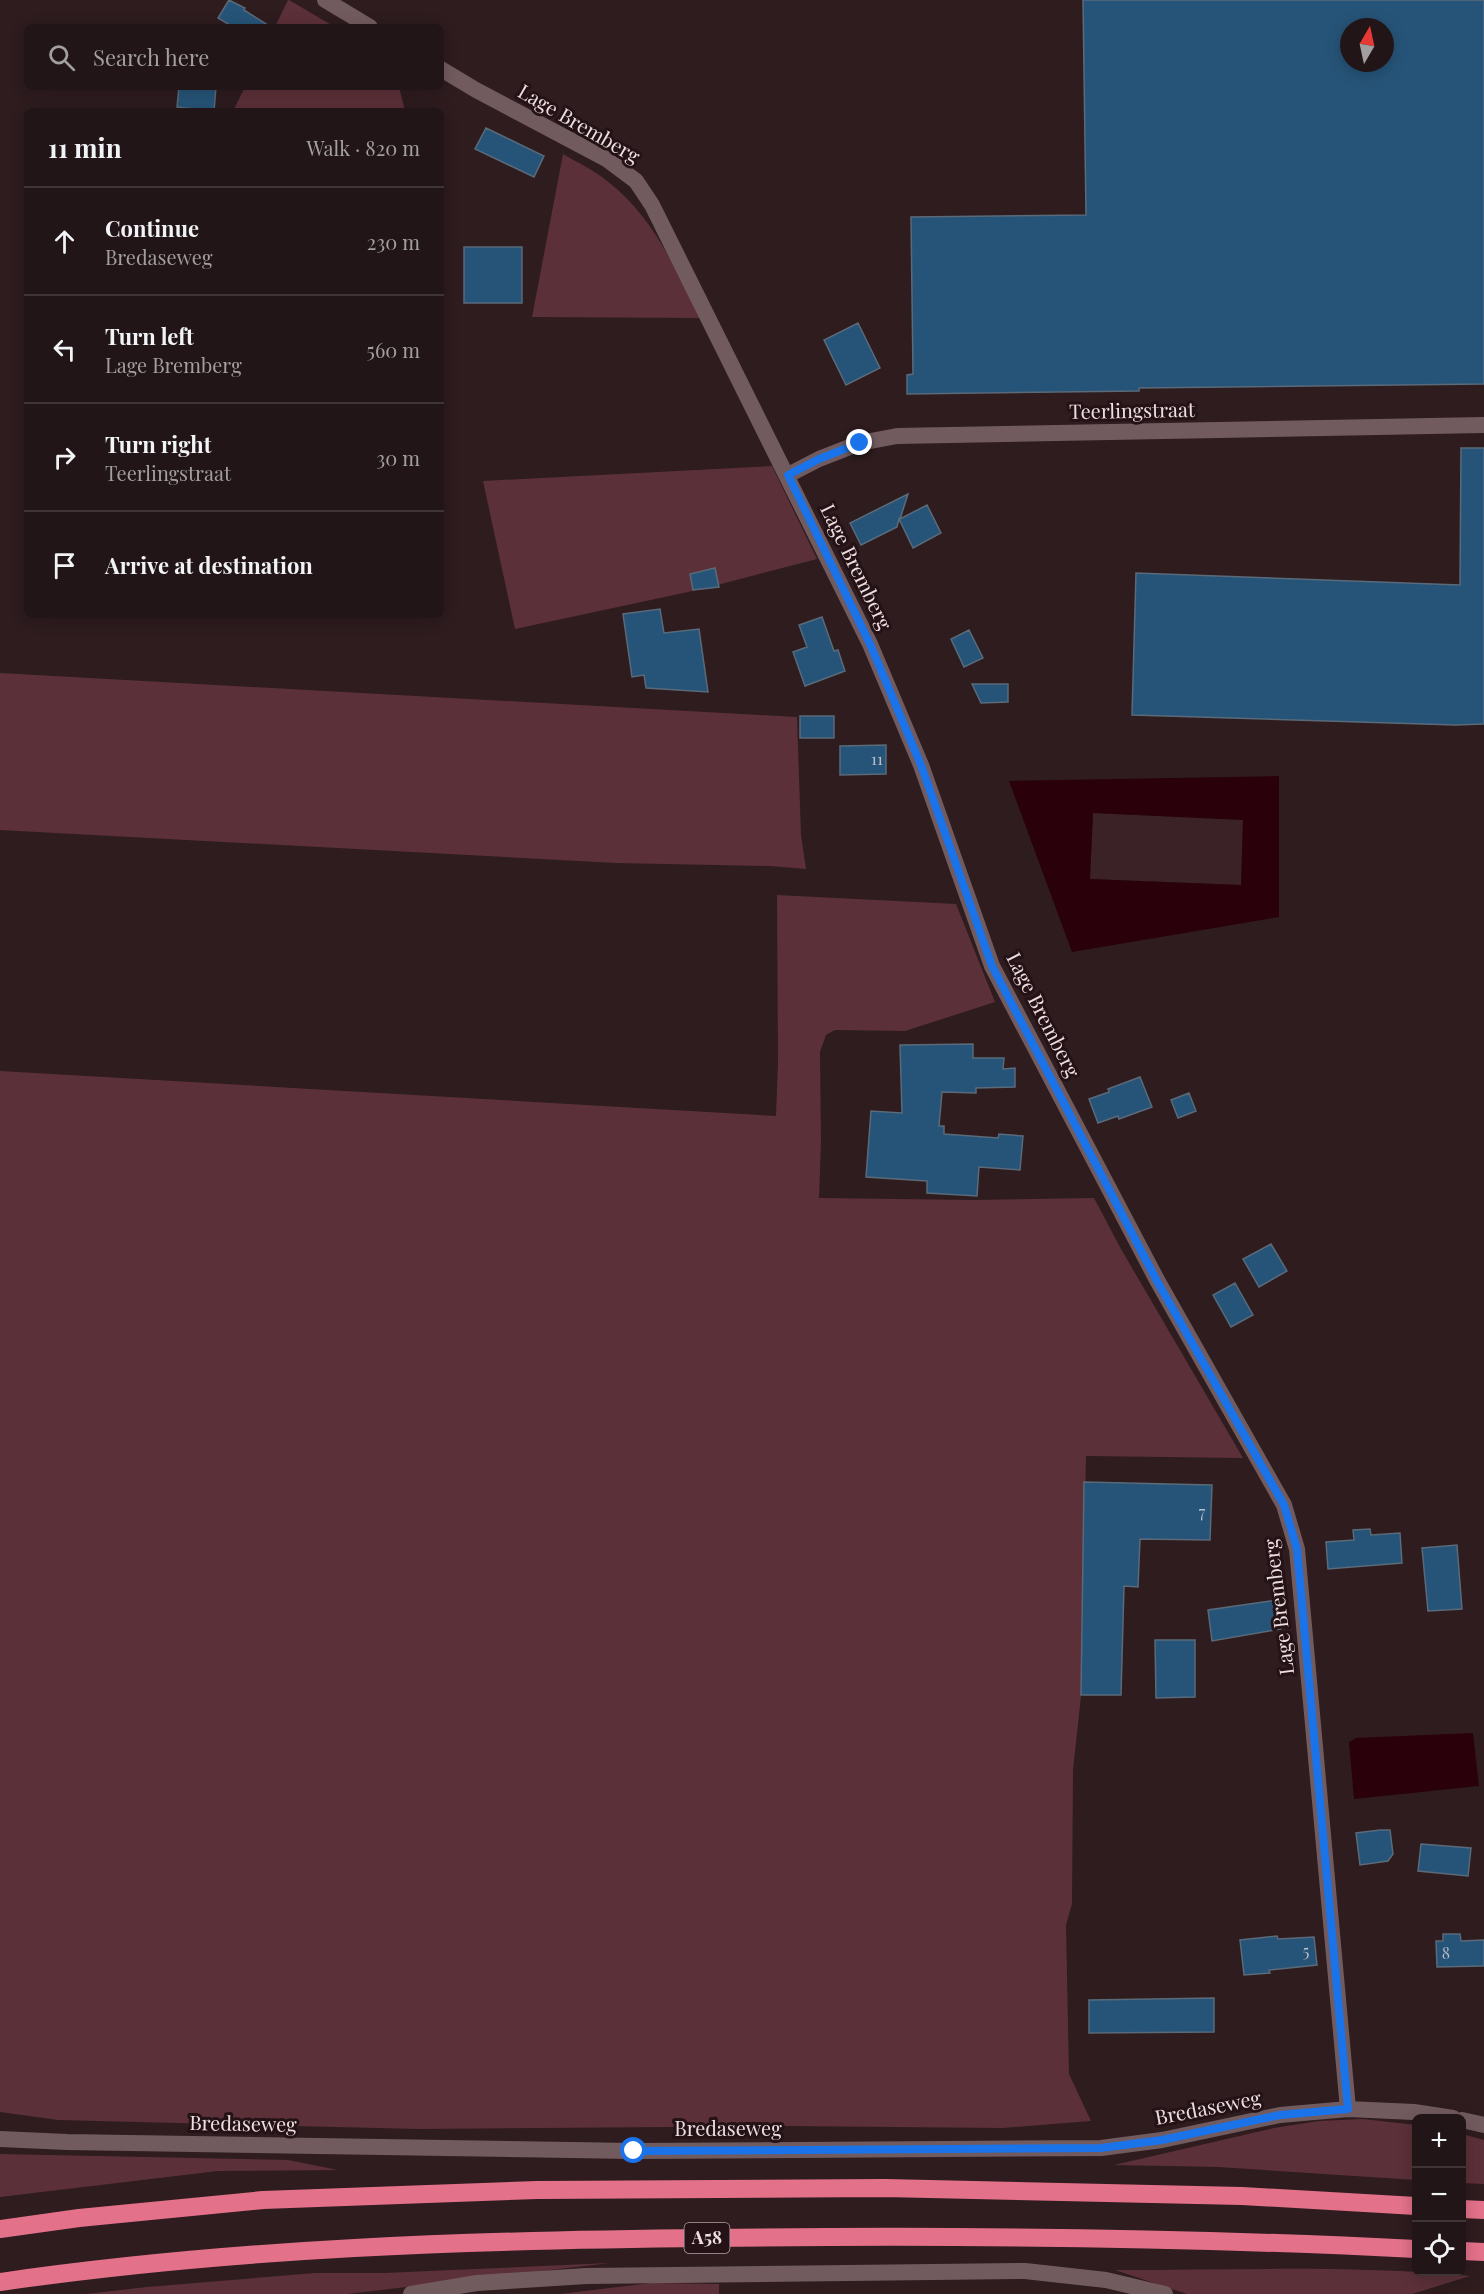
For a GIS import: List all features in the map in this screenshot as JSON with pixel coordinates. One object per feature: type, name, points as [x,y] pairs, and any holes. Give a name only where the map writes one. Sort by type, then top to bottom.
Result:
[{"type":"highway","points":[[0,2229],[78,2218],[263,2200],[537,2190],[897,2188],[1242,2196],[1412,2206]]},
{"type":"highway","points":[[1466,2209],[1484,2210]]},
{"type":"highway","name":"A58","points":[[0,2282],[90,2269],[266,2252],[551,2239],[936,2235],[1291,2242],[1412,2248]]},
{"type":"highway","points":[[1466,2251],[1484,2252]]},
{"type":"street","points":[[325,0],[365,24]]},
{"type":"street","name":"Lage Bremberg","points":[[444,71],[608,160],[636,181],[652,205],[870,644],[921,765],[992,966],[1157,1281],[1284,1505],[1297,1549],[1348,2109]]},
{"type":"street","name":"Teerlingstraat","points":[[788,475],[819,459],[860,443],[897,436],[1484,425]]},
{"type":"street","name":"Bredaseweg","points":[[0,2139],[634,2151],[1101,2148],[1162,2140],[1280,2115],[1348,2109],[1426,2114]]},
{"type":"street","points":[[1466,2121],[1484,2125]]},
{"type":"street","points":[[411,2294],[477,2283],[586,2276],[1025,2271],[1106,2280],[1165,2294]]},
{"type":"shaded area","points":[[289,0],[330,24],[276,24]]},
{"type":"shaded area","points":[[244,90],[400,90],[404,108],[234,108]]},
{"type":"shaded area","points":[[563,154],[602,177],[638,210],[672,262],[700,318],[532,317]]},
{"type":"shaded area","points":[[772,466],[817,559],[702,589],[515,629],[483,481]]},
{"type":"shaded area","points":[[0,673],[797,717],[801,835],[806,869],[770,866],[616,863],[0,830]]},
{"type":"shaded area","points":[[1279,776],[1279,917],[1072,952],[1009,781]],"holes":[[[1093,813],[1243,820],[1241,885],[1090,879]]]},
{"type":"shaded area","points":[[1093,813],[1243,820],[1241,885],[1090,879]]},
{"type":"shaded area","points":[[777,895],[956,904],[995,1002],[905,1031],[835,1030],[826,1035],[820,1052],[819,1198],[974,1200],[1094,1198],[1121,1249],[1243,1458],[1086,1456],[1081,1696],[1073,1770],[1072,1904],[1066,1925],[1069,2074],[1091,2121],[1003,2128],[785,2126],[418,2129],[58,2120],[0,2112],[0,1071],[776,1116]]},
{"type":"shaded area","points":[[1473,1733],[1479,1786],[1354,1799],[1349,1742],[1356,1738]]},
{"type":"shaded area","points":[[1363,2119],[1412,2125],[1412,2180],[1218,2167],[1114,2165],[1274,2128],[1319,2121]]},
{"type":"shaded area","points":[[1466,2135],[1484,2140],[1484,2184],[1466,2183]]},
{"type":"shaded area","points":[[0,2154],[288,2160],[338,2170],[218,2171],[0,2197]]},
{"type":"shaded area","points":[[610,2263],[347,2294],[86,2294],[315,2273],[384,2273]]},
{"type":"shaded area","points":[[1337,2269],[1412,2272],[1412,2276],[1470,2276],[1412,2294],[1187,2294],[1115,2270]]},
{"type":"shaded area","points":[[651,2283],[719,2284],[719,2294],[560,2294]]},
{"type":"building","points":[[229,0],[245,8],[244,10],[266,24],[228,24],[218,18]]},
{"type":"building","points":[[1083,0],[1484,0],[1484,384],[1139,388],[1139,391],[907,394],[907,375],[913,374],[911,217],[1086,215]]},
{"type":"building","points":[[179,90],[216,90],[214,108],[177,107]]},
{"type":"building","points":[[486,128],[544,156],[534,177],[475,149]]},
{"type":"building","points":[[464,247],[522,247],[522,303],[464,303]]},
{"type":"building","points":[[858,323],[880,368],[846,385],[824,340]]},
{"type":"building","points":[[1461,448],[1484,448],[1484,724],[1132,715],[1136,573],[1460,585]]},
{"type":"building","points":[[908,494],[900,519],[927,505],[941,533],[913,548],[899,519],[897,527],[861,545],[850,523]]},
{"type":"building","points":[[715,568],[719,587],[693,590],[690,574]]},
{"type":"building","points":[[660,609],[664,633],[699,629],[708,692],[646,688],[644,675],[632,677],[623,614]]},
{"type":"building","points":[[822,617],[834,651],[838,650],[845,671],[805,686],[793,652],[807,647],[799,625]]},
{"type":"building","points":[[969,630],[983,658],[964,667],[951,639]]},
{"type":"building","points":[[972,684],[1008,684],[1008,702],[981,703]]},
{"type":"building","points":[[800,716],[834,716],[834,738],[800,738]]},
{"type":"building","points":[[886,745],[886,774],[840,775],[840,746]]},
{"type":"building","points":[[973,1044],[973,1058],[1004,1058],[1003,1069],[1015,1068],[1015,1087],[976,1088],[976,1093],[942,1092],[939,1126],[944,1126],[944,1134],[998,1138],[999,1134],[1023,1136],[1020,1170],[979,1167],[977,1196],[927,1193],[927,1181],[866,1177],[871,1111],[902,1113],[900,1045]]},
{"type":"building","points":[[1140,1077],[1152,1107],[1119,1119],[1118,1116],[1098,1123],[1089,1099]]},
{"type":"building","points":[[1189,1093],[1196,1111],[1178,1118],[1171,1100]]},
{"type":"building","points":[[1271,1244],[1287,1271],[1259,1287],[1243,1259]]},
{"type":"building","points":[[1235,1283],[1253,1315],[1231,1327],[1213,1295]]},
{"type":"building","points":[[1084,1482],[1212,1485],[1210,1540],[1140,1539],[1138,1587],[1124,1586],[1121,1695],[1081,1695]]},
{"type":"building","points":[[1370,1529],[1371,1535],[1400,1533],[1402,1563],[1328,1569],[1326,1542],[1354,1540],[1353,1530]]},
{"type":"building","points":[[1457,1545],[1462,1609],[1428,1611],[1422,1548]]},
{"type":"building","points":[[1278,1600],[1281,1629],[1212,1641],[1208,1610]]},
{"type":"building","points":[[1155,1640],[1195,1640],[1195,1697],[1156,1698]]},
{"type":"building","points":[[1390,1830],[1393,1854],[1388,1861],[1360,1865],[1356,1833]]},
{"type":"building","points":[[1421,1844],[1471,1848],[1468,1876],[1418,1871]]},
{"type":"building","points":[[1443,1934],[1460,1934],[1461,1941],[1484,1940],[1484,1966],[1437,1967],[1436,1941],[1443,1941]]},
{"type":"building","points":[[1277,1936],[1278,1939],[1314,1937],[1317,1965],[1244,1975],[1240,1940]]},
{"type":"building","points":[[1214,1998],[1214,2032],[1089,2033],[1089,2000]]},
{"type":"route","points":[[634,2151],[1101,2148],[1162,2140],[1280,2115],[1348,2109],[1297,1549],[1284,1505],[1157,1281],[992,966],[921,765],[870,644],[788,475],[819,459],[860,443]]}]
